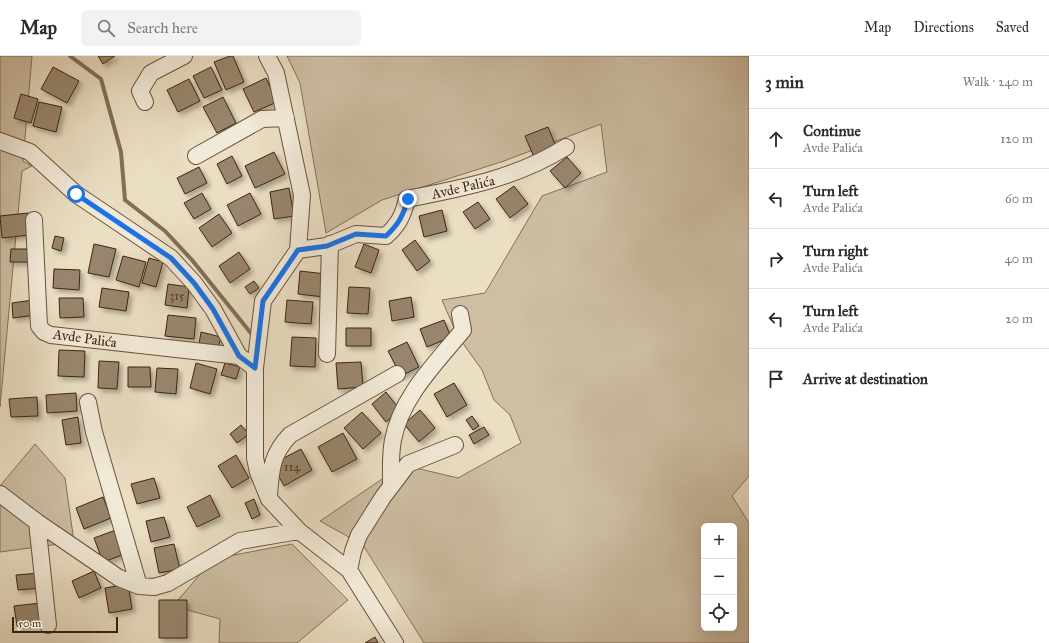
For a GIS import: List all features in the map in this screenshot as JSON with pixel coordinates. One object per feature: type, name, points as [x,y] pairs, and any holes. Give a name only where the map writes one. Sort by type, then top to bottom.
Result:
[{"type":"street","points":[[145,102],[140,91],[151,73],[184,56]]},
{"type":"street","points":[[267,56],[276,72],[302,194],[298,250],[263,301],[255,368],[255,458],[258,472],[269,499],[299,530],[348,570],[395,643]]},
{"type":"street","points":[[196,156],[262,119],[286,118]]},
{"type":"street","points":[[0,141],[30,152],[76,194],[171,258],[194,283],[213,309],[239,356],[255,368]]},
{"type":"street","name":"Avde Palića","points":[[298,250],[330,244],[356,234],[386,236],[396,227],[403,216],[408,199],[505,177],[553,155],[566,147]]},
{"type":"street","name":"Avde Palića","points":[[34,220],[39,326],[44,332],[51,335],[239,356]]},
{"type":"street","points":[[327,354],[330,244]]},
{"type":"street","points":[[391,486],[393,441],[399,420],[414,392],[463,330],[460,314]]},
{"type":"street","points":[[269,499],[272,462],[280,445],[290,434],[397,374]]},
{"type":"street","points":[[88,402],[94,432],[139,586]]},
{"type":"street","points":[[348,570],[352,551],[359,535],[391,486],[408,464],[455,445]]},
{"type":"street","points":[[0,494],[37,522],[119,578],[139,586],[154,588],[168,583],[240,541],[299,530]]},
{"type":"street","points":[[37,522],[48,625]]},
{"type":"shaded area","points":[[0,56],[32,56],[23,161],[32,166],[22,171],[0,407]]},
{"type":"shaded area","points":[[287,56],[749,56],[749,476],[732,496],[749,523],[749,643],[424,643],[363,545],[320,521],[403,465],[458,478],[521,443],[510,415],[494,400],[482,370],[457,335],[442,300],[485,293],[542,196],[607,172],[601,124],[504,161],[382,200],[326,233],[300,83]]},
{"type":"shaded area","points":[[35,444],[65,478],[74,542],[0,552],[0,486]]},
{"type":"shaded area","points":[[292,544],[348,600],[297,643],[219,643],[220,619],[173,606],[213,559]]},
{"type":"building","points":[[98,56],[115,56],[103,64]]},
{"type":"building","points":[[233,56],[244,82],[226,90],[214,62]]},
{"type":"building","points":[[53,67],[79,81],[67,103],[41,89]]},
{"type":"building","points":[[211,67],[222,90],[204,98],[193,76]]},
{"type":"building","points":[[266,78],[277,102],[254,112],[243,89]]},
{"type":"building","points":[[189,79],[200,101],[178,112],[167,90]]},
{"type":"building","points":[[21,94],[38,99],[31,123],[14,118]]},
{"type":"building","points":[[223,97],[236,123],[217,133],[203,107]]},
{"type":"building","points":[[39,102],[62,107],[56,132],[33,126]]},
{"type":"building","points":[[548,127],[556,147],[534,157],[525,136]]},
{"type":"building","points":[[274,152],[285,174],[255,188],[245,166]]},
{"type":"building","points":[[232,156],[242,176],[227,184],[217,164]]},
{"type":"building","points":[[567,157],[581,173],[565,188],[550,171]]},
{"type":"building","points":[[199,167],[207,183],[185,194],[177,178]]},
{"type":"building","points":[[514,186],[528,204],[510,218],[496,199]]},
{"type":"building","points":[[289,188],[294,216],[274,219],[270,192]]},
{"type":"building","points":[[202,193],[211,209],[194,219],[184,203]]},
{"type":"building","points":[[250,193],[261,214],[238,226],[227,205]]},
{"type":"building","points":[[478,202],[490,219],[475,229],[463,212]]},
{"type":"building","points":[[442,210],[447,231],[424,237],[419,216]]},
{"type":"building","points":[[28,213],[30,235],[2,238],[0,216]]},
{"type":"building","points":[[219,214],[232,233],[212,247],[199,228]]},
{"type":"building","points":[[55,236],[64,238],[61,251],[52,248]]},
{"type":"building","points":[[415,240],[430,261],[417,271],[402,250]]},
{"type":"building","points":[[94,244],[116,249],[109,277],[88,273]]},
{"type":"building","points":[[364,244],[379,250],[371,273],[355,267]]},
{"type":"building","points":[[11,249],[29,249],[29,262],[10,262]]},
{"type":"building","points":[[239,252],[250,269],[230,283],[219,266]]},
{"type":"building","points":[[123,256],[146,262],[139,287],[116,280]]},
{"type":"building","points":[[149,258],[163,262],[156,287],[142,283]]},
{"type":"building","points":[[54,269],[80,270],[79,290],[53,288]]},
{"type":"building","points":[[300,271],[326,274],[324,297],[298,294]]},
{"type":"building","points":[[254,281],[259,288],[250,294],[245,287]]},
{"type":"building","points":[[168,284],[189,287],[187,308],[165,305]]},
{"type":"building","points":[[349,287],[370,288],[368,314],[347,313]]},
{"type":"building","points":[[102,288],[129,292],[126,311],[99,307]]},
{"type":"building","points":[[411,297],[414,317],[392,321],[389,301]]},
{"type":"building","points":[[59,298],[83,298],[84,317],[60,318]]},
{"type":"building","points":[[33,300],[36,315],[13,318],[12,303]]},
{"type":"building","points":[[287,300],[313,302],[311,324],[285,322]]},
{"type":"building","points":[[168,315],[196,318],[194,339],[165,336]]},
{"type":"building","points":[[444,320],[451,337],[427,347],[420,329]]},
{"type":"building","points":[[346,328],[371,328],[371,346],[346,346]]},
{"type":"building","points":[[201,332],[221,337],[218,348],[199,344]]},
{"type":"building","points":[[292,337],[316,338],[315,367],[290,366]]},
{"type":"building","points":[[407,342],[419,367],[401,376],[388,351]]},
{"type":"building","points":[[59,350],[85,351],[84,377],[58,376]]},
{"type":"building","points":[[99,361],[119,362],[117,389],[98,388]]},
{"type":"building","points":[[361,362],[363,387],[338,389],[336,363]]},
{"type":"building","points":[[196,363],[217,369],[210,394],[190,388]]},
{"type":"building","points":[[225,363],[240,367],[236,379],[221,375]]},
{"type":"building","points":[[128,367],[150,367],[151,387],[128,387]]},
{"type":"building","points":[[157,368],[178,369],[176,394],[155,392]]},
{"type":"building","points":[[454,383],[467,405],[447,417],[434,394]]},
{"type":"building","points":[[386,392],[400,410],[386,422],[372,404]]},
{"type":"building","points":[[76,393],[77,411],[47,413],[46,395]]},
{"type":"building","points":[[37,397],[38,416],[11,417],[9,399]]},
{"type":"building","points":[[420,410],[435,428],[419,442],[404,424]]},
{"type":"building","points":[[362,412],[381,433],[363,449],[344,428]]},
{"type":"building","points":[[472,416],[479,426],[473,430],[466,420]]},
{"type":"building","points":[[78,417],[81,443],[66,445],[62,420]]},
{"type":"building","points":[[241,425],[249,434],[237,443],[230,434]]},
{"type":"building","points":[[484,427],[489,435],[474,444],[469,435]]},
{"type":"building","points":[[343,433],[357,459],[332,472],[318,447]]},
{"type":"building","points":[[301,449],[312,470],[284,486],[272,464]]},
{"type":"building","points":[[236,455],[249,478],[232,488],[218,466]]},
{"type":"building","points":[[154,478],[160,498],[137,504],[131,484]]},
{"type":"building","points":[[210,495],[220,516],[197,527],[187,507]]},
{"type":"building","points":[[103,497],[111,518],[84,529],[76,508]]},
{"type":"building","points":[[254,499],[260,515],[252,519],[245,503]]},
{"type":"building","points":[[164,517],[170,537],[151,542],[146,521]]},
{"type":"building","points":[[116,530],[125,554],[103,562],[94,538]]},
{"type":"building","points":[[174,544],[180,569],[159,573],[154,548]]},
{"type":"building","points":[[94,571],[101,588],[79,598],[72,581]]},
{"type":"building","points":[[40,573],[41,588],[18,590],[16,575]]},
{"type":"building","points":[[128,584],[132,609],[109,613],[105,588]]},
{"type":"building","points":[[159,600],[187,600],[187,638],[159,638]]},
{"type":"building","points":[[41,603],[44,623],[17,626],[14,606]]},
{"type":"building","points":[[375,637],[378,643],[365,643]]},
{"type":"waterway","points":[[70,56],[101,79],[121,152],[125,200],[165,231],[192,260],[254,337]]},
{"type":"route","points":[[76,194],[106,216],[171,258],[194,283],[213,309],[239,356],[255,368],[263,301],[298,250],[327,246],[356,234],[386,236],[396,227],[403,216],[408,199]]}]
